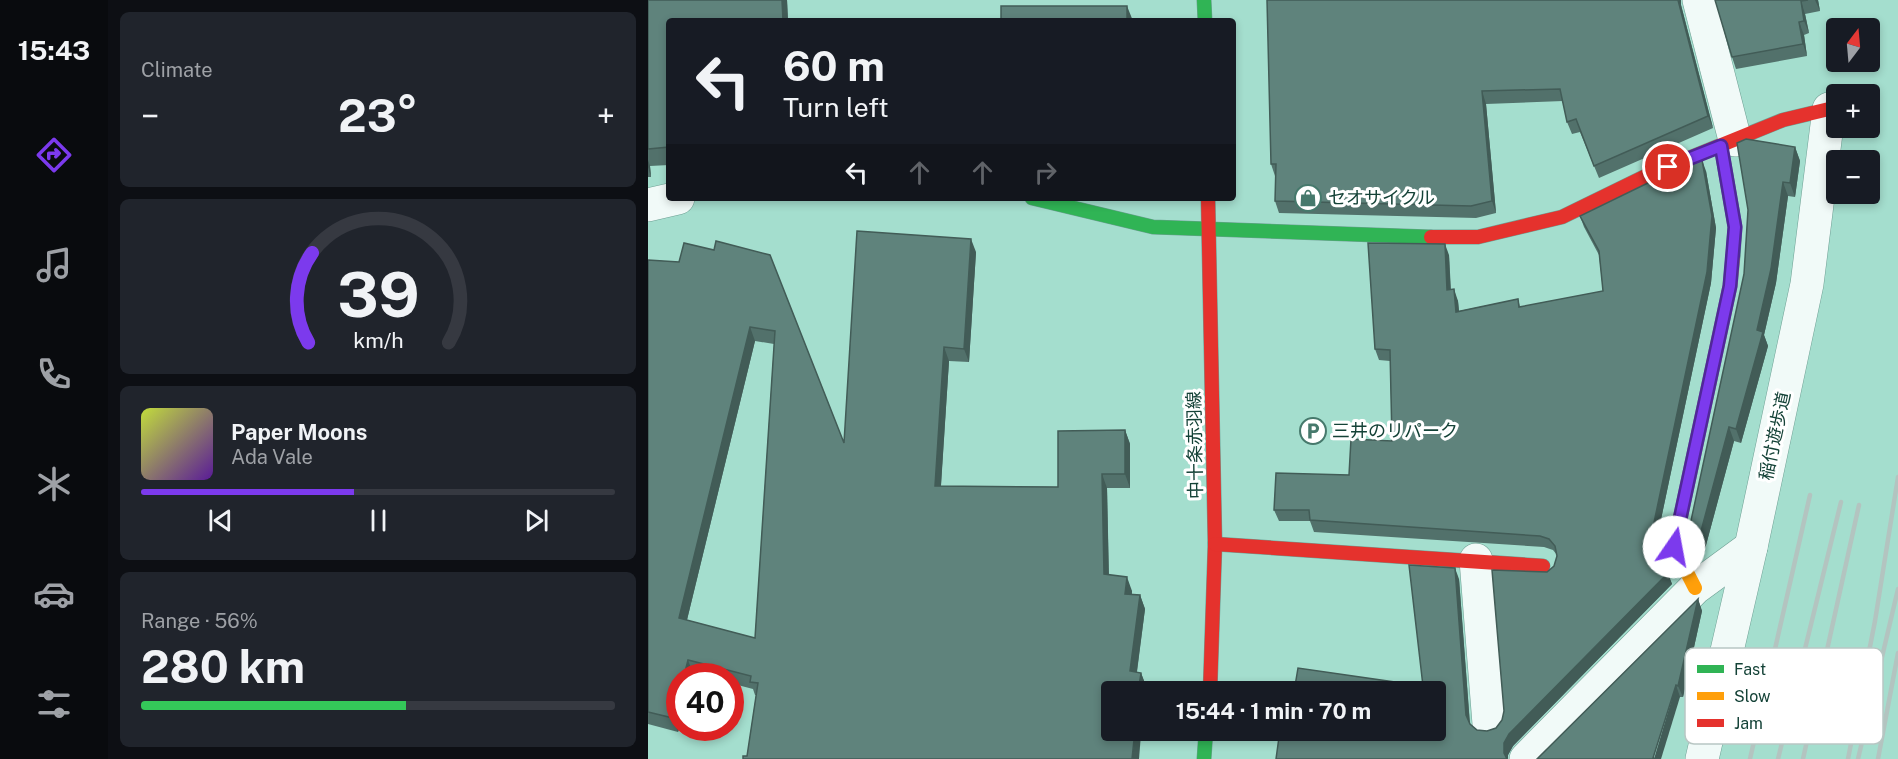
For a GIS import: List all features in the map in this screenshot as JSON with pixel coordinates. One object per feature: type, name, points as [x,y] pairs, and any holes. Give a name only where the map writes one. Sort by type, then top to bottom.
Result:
[{"type":"street","points":[[1204,0],[1205,18]]},
{"type":"street","points":[[1695,588],[1674,547],[1730,286],[1735,227],[1728,143],[1699,0]]},
{"type":"street","points":[[1045,201],[1153,227],[1209,231],[1478,237],[1562,217],[1650,174],[1783,120],[1826,110]]},
{"type":"street","name":"稲付遊歩道","points":[[1728,648],[1807,284],[1826,133]]},
{"type":"street","points":[[648,205],[666,201]]},
{"type":"street","name":"中十条赤羽線","points":[[1208,201],[1215,544],[1210,681]]},
{"type":"street","points":[[1215,544],[1544,566]]},
{"type":"street","points":[[1526,759],[1695,588],[1751,547]]},
{"type":"street","points":[[1476,560],[1489,724]]},
{"type":"street","points":[[1204,759],[1205,741]]},
{"type":"street","name":"稲付遊歩道","points":[[1702,759],[1705,744]]},
{"type":"building","points":[[648,0],[782,0],[783,18],[666,18],[666,147],[648,149]]},
{"type":"building","points":[[1267,0],[1678,0],[1708,116],[1594,166],[1576,119],[1567,122],[1560,89],[1482,91],[1492,201],[1471,206],[1275,201],[1276,164],[1271,164]]},
{"type":"building","points":[[1715,0],[1808,0],[1801,1],[1804,21],[1799,22],[1803,44],[1732,57]]},
{"type":"building","points":[[1001,6],[1127,6],[1127,18],[1001,18]]},
{"type":"building","points":[[1746,139],[1795,147],[1790,183],[1783,182],[1771,269],[1757,330],[1763,332],[1736,429],[1729,427],[1697,546],[1689,530],[1744,274],[1748,210],[1737,143]]},
{"type":"building","points":[[1702,160],[1712,216],[1707,272],[1652,532],[1653,544],[1668,573],[1509,734],[1504,743],[1504,753],[1507,759],[1276,759],[1278,741],[1446,741],[1446,681],[1422,681],[1409,565],[1455,568],[1466,715],[1470,724],[1477,730],[1487,731],[1496,728],[1502,720],[1504,711],[1492,570],[1547,572],[1554,566],[1557,556],[1555,546],[1549,539],[1540,536],[1310,520],[1309,510],[1274,510],[1276,473],[1349,475],[1351,439],[1392,441],[1390,350],[1375,349],[1368,243],[1445,244],[1447,290],[1454,289],[1456,312],[1518,299],[1519,307],[1603,291],[1599,251],[1580,216],[1654,180]]},
{"type":"building","points":[[857,231],[971,239],[964,349],[944,347],[935,486],[1058,487],[1058,431],[1125,430],[1125,474],[1102,474],[1104,574],[1127,577],[1125,594],[1140,595],[1130,671],[1141,673],[1140,681],[1101,681],[1101,741],[1134,741],[1132,759],[743,759],[743,756],[747,756],[758,683],[750,682],[751,676],[744,674],[744,663],[700,663],[688,660],[687,663],[666,663],[666,716],[648,712],[648,260],[679,262],[684,243],[714,250],[716,241],[770,255],[844,443]],"holes":[[[750,327],[775,331],[755,638],[679,618]]]},
{"type":"building","points":[[1698,599],[1678,686],[1676,685],[1653,758],[1656,759],[1537,759]]},
{"type":"building","points":[[1298,668],[1388,681],[1296,681]]},
{"type":"railway","points":[[1870,648],[1898,477]]},
{"type":"railway","points":[[1775,648],[1810,495]]},
{"type":"railway","points":[[1805,648],[1841,502]]},
{"type":"railway","points":[[1827,648],[1859,505]]},
{"type":"railway","points":[[1883,653],[1898,589]]},
{"type":"railway","points":[[1883,732],[1898,653]]},
{"type":"railway","points":[[1750,759],[1753,744]]},
{"type":"railway","points":[[1778,759],[1782,744]]},
{"type":"railway","points":[[1803,759],[1806,744]]},
{"type":"railway","points":[[1848,759],[1851,744]]},
{"type":"railway","points":[[1858,759],[1862,744]]},
{"type":"railway","points":[[1878,759],[1881,744]]},
{"type":"traffic: fast","points":[[1204,0],[1205,18]]},
{"type":"traffic: fast","points":[[1721,146],[1735,227],[1733,256]]},
{"type":"traffic: fast","points":[[1045,201],[1153,227],[1431,237]]},
{"type":"traffic: fast","points":[[1204,759],[1205,741]]},
{"type":"traffic: slow","points":[[1695,588],[1674,547],[1730,286],[1733,256]]},
{"type":"traffic: jam","points":[[1431,237],[1478,237],[1562,217],[1650,174],[1783,120],[1826,110]]},
{"type":"traffic: jam","points":[[1208,201],[1215,544],[1210,681]]},
{"type":"traffic: jam","points":[[1215,544],[1543,566]]},
{"type":"place","name":"セオサイクル","points":[[1308,198]]},
{"type":"place","name":"三井のリパーク","points":[[1313,431]]},
{"type":"route","points":[[1668,167],[1721,146],[1735,227],[1730,286],[1674,547]]}]
